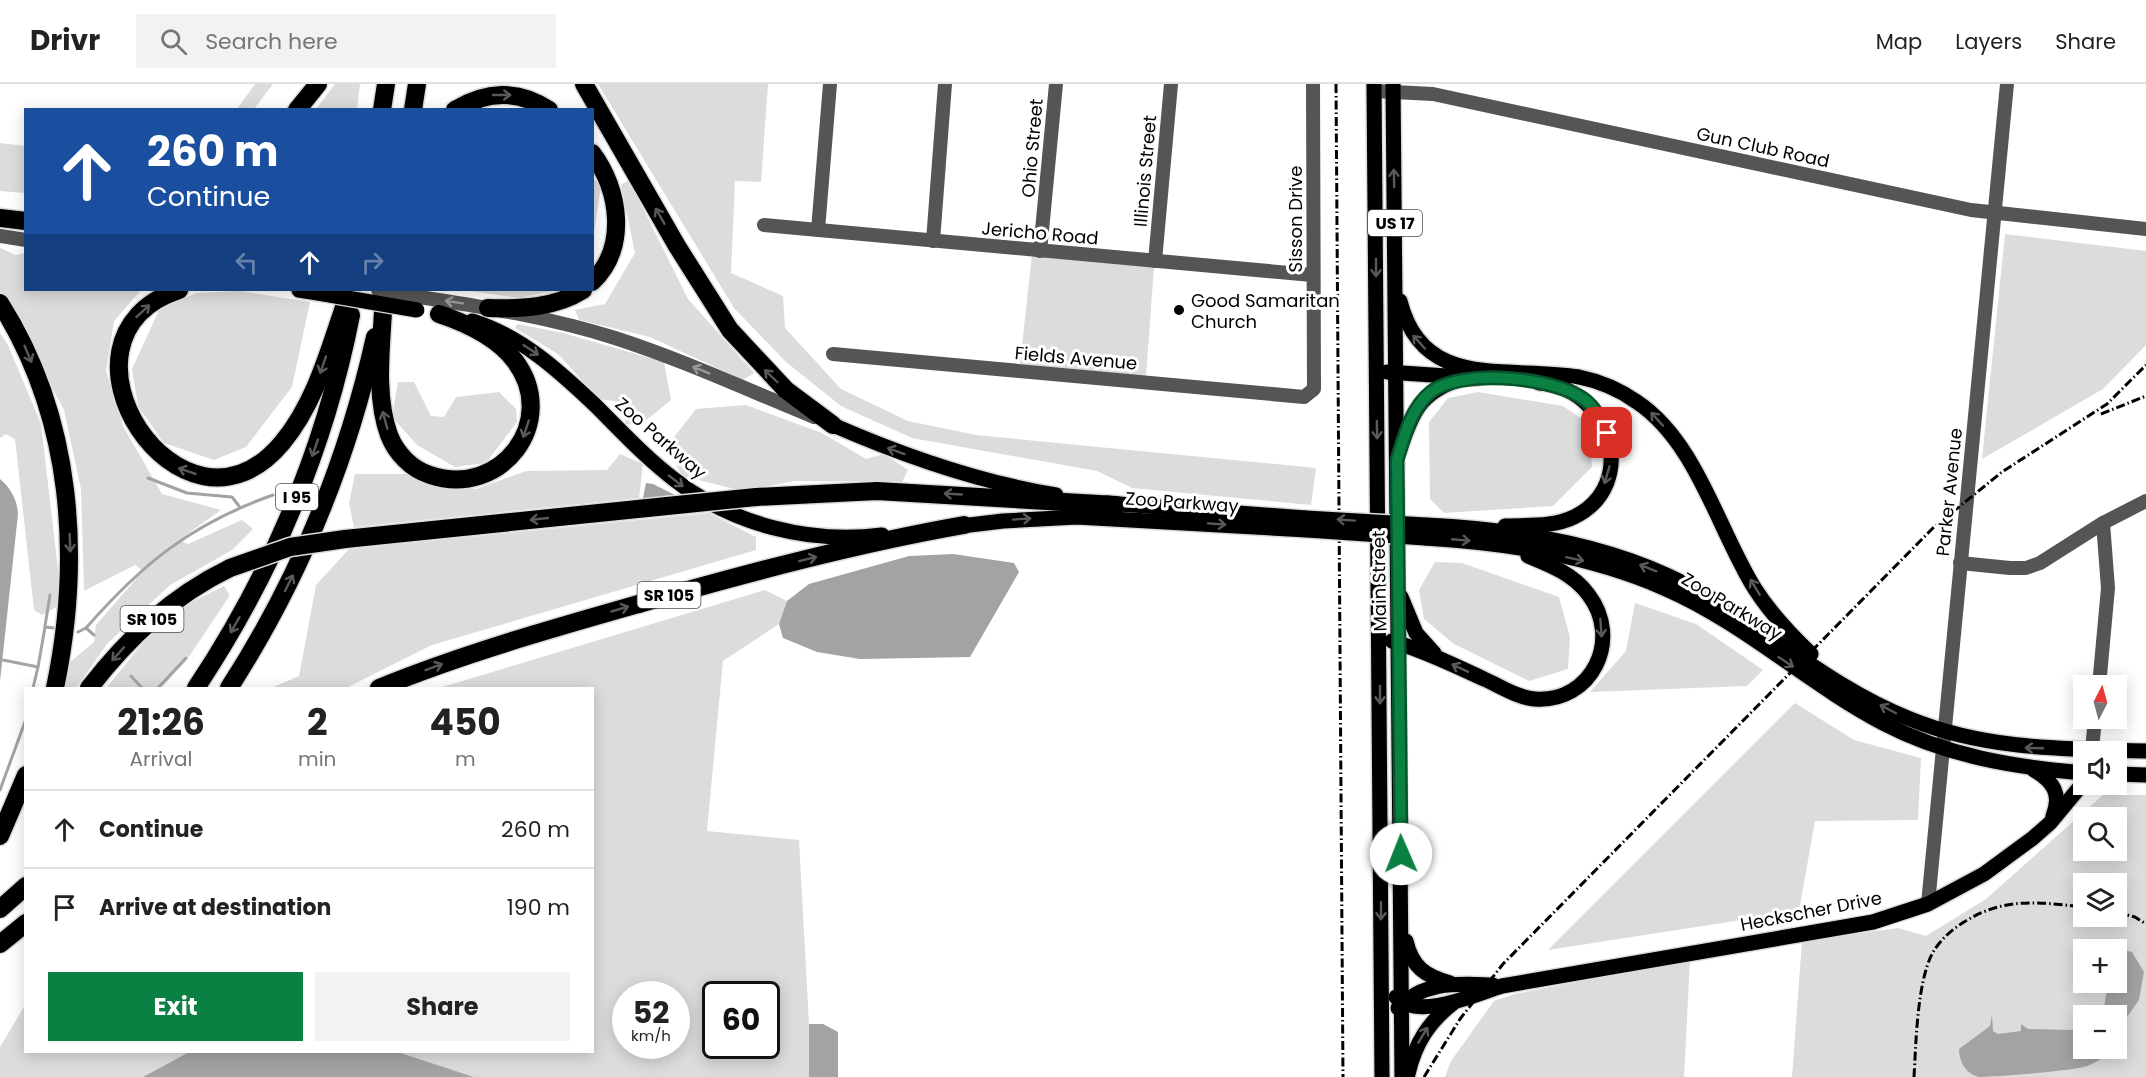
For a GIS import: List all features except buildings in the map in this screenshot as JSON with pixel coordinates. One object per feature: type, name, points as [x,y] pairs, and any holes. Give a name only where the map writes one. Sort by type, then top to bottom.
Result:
[{"type":"highway","points":[[299,108],[318,84]]},
{"type":"highway","points":[[382,108],[386,84]]},
{"type":"highway","points":[[413,108],[417,84]]},
{"type":"highway","points":[[584,84],[677,246],[729,330],[786,390],[833,425]]},
{"type":"highway","points":[[459,108],[478,98],[503,94],[531,99],[546,108]]},
{"type":"highway","points":[[594,157],[609,185],[616,221],[614,248],[600,275],[594,280]]},
{"type":"highway","points":[[0,218],[24,221]]},
{"type":"highway","points":[[177,291],[146,307],[127,329],[119,365],[123,392],[137,428],[169,464],[194,474],[222,476],[247,469],[258,462],[281,445],[291,431],[319,378],[350,291]]},
{"type":"highway","name":"I 95","points":[[197,687],[250,599],[296,501],[331,398],[356,291]]},
{"type":"highway","points":[[384,291],[381,391],[382,411],[389,436],[402,456],[421,472],[452,480],[470,479],[496,470],[517,450],[528,423],[529,395],[519,367],[503,348],[476,329],[439,314]]},
{"type":"highway","name":"I 95","points":[[230,687],[282,596],[323,505],[359,400],[384,291]]},
{"type":"highway","points":[[488,308],[544,305],[581,291]]},
{"type":"highway","points":[[0,303],[17,331],[38,379],[49,411],[66,491],[70,590],[63,652],[55,687]]},
{"type":"highway","name":"SR 105","points":[[90,687],[133,637],[165,608],[191,589],[230,568],[290,547],[345,539],[756,497],[878,491],[1116,505]]},
{"type":"highway","name":"SR 105","points":[[382,687],[447,662],[700,586],[889,539],[964,525]]},
{"type":"highway","points":[[0,836],[24,781]]},
{"type":"highway","points":[[0,843],[24,801]]},
{"type":"highway","points":[[0,909],[24,888]]},
{"type":"highway","points":[[0,944],[24,925]]},
{"type":"highway","points":[[0,949],[24,934]]},
{"type":"main road","name":"Main Street","points":[[1374,88],[1382,1077]]},
{"type":"main road","name":"Main Street","points":[[1393,88],[1402,1077]]},
{"type":"main road","points":[[1395,283],[1403,314],[1422,347],[1444,362],[1469,373],[1545,383],[1578,395],[1600,417],[1611,451],[1609,470],[1602,490],[1590,506],[1573,518],[1553,523],[1484,528]]},
{"type":"main road","name":"Zoo Parkway","points":[[305,291],[418,303],[439,314],[489,327],[536,353],[564,375],[675,480],[733,515],[777,529],[823,536],[870,536],[964,525],[1077,517],[1306,524]]},
{"type":"main road","points":[[1376,367],[1578,377],[1610,387],[1650,412],[1683,450],[1755,588],[1778,621],[1834,678]]},
{"type":"main road","points":[[1397,460],[1407,430],[1421,401],[1440,387],[1469,373]]},
{"type":"main road","name":"Zoo Parkway","points":[[833,425],[873,443],[956,471],[1033,491],[1116,505],[1306,524],[1426,532],[1584,561],[1663,587],[1737,628],[1882,723],[1941,748],[1976,759],[2029,768],[2073,772]]},
{"type":"main road","name":"Zoo Parkway","points":[[1426,532],[1484,528],[1594,549],[1673,578],[1759,628],[1834,678],[1890,710],[1943,731],[2024,748],[2073,750]]},
{"type":"main road","points":[[1379,637],[1438,658],[1516,694],[1534,699],[1554,698],[1575,690],[1592,674],[1598,664],[1601,627],[1589,594],[1559,569],[1497,545]]},
{"type":"main road","points":[[1398,590],[1416,633],[1438,658]]},
{"type":"main road","name":"Zoo Parkway","points":[[2127,751],[2146,751]]},
{"type":"main road","points":[[2029,768],[2048,778],[2055,787],[2056,809],[2050,824]]},
{"type":"main road","points":[[2127,774],[2146,775]]},
{"type":"main road","name":"Heckscher Drive","points":[[1402,1004],[1423,1007],[1454,1002],[1502,986],[1873,922],[1928,904],[1984,874],[2050,824],[2073,795]]},
{"type":"main road","points":[[1401,918],[1410,957],[1416,965],[1424,974],[1450,983]]},
{"type":"main road","points":[[1382,978],[1402,1004],[1389,1020],[1382,1036]]},
{"type":"main road","name":"Heckscher Drive","points":[[1402,1004],[1412,995],[1450,983],[1502,986]]},
{"type":"main road","points":[[1408,1077],[1415,1048],[1428,1026],[1454,1002]]},
{"type":"street","points":[[818,230],[830,84]]},
{"type":"street","points":[[933,241],[945,84]]},
{"type":"street","name":"Ohio Street","points":[[1040,251],[1056,84]]},
{"type":"street","name":"Illinois Street","points":[[1155,261],[1171,84]]},
{"type":"street","name":"Sisson Drive","points":[[1313,84],[1314,389]]},
{"type":"street","name":"Parker Avenue","points":[[1928,904],[1941,748],[1996,213],[2007,84]]},
{"type":"street","name":"Gun Club Road","points":[[1374,88],[1433,89],[1996,213],[2146,229]]},
{"type":"street","points":[[0,224],[24,230]]},
{"type":"street","name":"Jericho Road","points":[[764,225],[1312,275]]},
{"type":"street","points":[[0,236],[24,240]]},
{"type":"street","name":"Zoo Parkway","points":[[381,291],[418,303],[488,308],[613,338],[675,360],[833,425]]},
{"type":"street","name":"Fields Avenue","points":[[833,354],[1304,397],[1314,389]]},
{"type":"street","points":[[1960,562],[2026,568],[2040,563],[2103,523],[2146,501]]},
{"type":"street","points":[[2099,675],[2108,588],[2103,523]]},
{"type":"shaded area","points":[[255,84],[273,84],[255,108],[238,108]]},
{"type":"shaded area","points":[[335,84],[360,84],[357,108],[317,108]]},
{"type":"shaded area","points":[[598,84],[768,84],[761,182],[735,181],[731,273],[783,296],[785,328],[841,389],[908,421],[976,435],[1316,468],[1311,505],[1132,488],[1097,471],[912,438],[841,406],[786,362],[734,308]]},
{"type":"shaded area","points":[[0,143],[24,146],[24,193],[0,191]]},
{"type":"shaded area","points":[[594,179],[601,186],[594,232]]},
{"type":"shaded area","points":[[629,180],[688,299],[754,373],[743,380],[650,337],[579,320],[575,310],[605,304],[635,253],[621,185]]},
{"type":"shaded area","points":[[2005,234],[2146,251],[2146,345],[2103,389],[1982,459]]},
{"type":"shaded area","points":[[0,248],[16,255],[24,253],[24,291],[140,291],[114,321],[106,371],[123,426],[162,494],[221,510],[179,540],[188,544],[242,520],[253,529],[232,550],[170,585],[107,644],[77,687],[65,687],[70,662],[94,642],[96,625],[143,571],[135,565],[84,591],[81,489],[64,410],[0,292]]},
{"type":"shaded area","points":[[1032,254],[1154,267],[1146,376],[1020,364]]},
{"type":"shaded area","points":[[240,291],[310,302],[292,387],[246,447],[214,460],[164,443],[138,406],[132,369],[159,310],[196,293]]},
{"type":"shaded area","points":[[472,291],[553,291],[518,298]]},
{"type":"shaded area","points":[[517,324],[563,333],[664,362],[671,400],[639,426],[626,424],[619,402],[599,399],[558,354],[515,328]]},
{"type":"shaded area","points":[[0,333],[8,345],[41,424],[62,604],[42,615],[34,610],[15,439],[6,434],[0,438]]},
{"type":"shaded area","points":[[398,382],[414,382],[431,416],[444,417],[456,397],[499,392],[516,409],[517,422],[486,463],[455,467],[417,445],[392,417]]},
{"type":"shaded area","points":[[1478,392],[1563,406],[1589,424],[1592,467],[1553,506],[1444,513],[1430,499],[1429,422],[1448,398]]},
{"type":"shaded area","points":[[746,405],[822,433],[866,459],[884,454],[908,470],[902,482],[794,481],[743,491],[682,476],[667,446],[696,409]]},
{"type":"shaded area","points":[[620,454],[643,464],[639,498],[354,527],[349,503],[355,474],[407,474],[425,484],[476,489],[526,471],[607,470]]},
{"type":"shaded area","points":[[0,479],[13,495],[18,514],[0,681]]},
{"type":"shaded area","points":[[646,483],[653,484],[679,497],[647,500],[643,498]]},
{"type":"shaded area","points":[[709,513],[756,537],[756,550],[432,645],[348,687],[273,687],[299,676],[316,585],[349,549]]},
{"type":"shaded area","points":[[953,554],[1014,563],[1019,572],[970,657],[860,659],[817,652],[783,638],[779,624],[787,601],[809,584],[909,556]]},
{"type":"shaded area","points":[[1435,562],[1462,563],[1559,597],[1570,637],[1568,669],[1529,681],[1454,644],[1424,619],[1419,590]]},
{"type":"shaded area","points":[[224,586],[230,595],[186,661],[162,687],[107,687],[143,643],[180,608]]},
{"type":"shaded area","points":[[765,590],[787,601],[779,624],[723,661],[707,831],[799,840],[809,1024],[809,1077],[474,1077],[401,1053],[594,1053],[594,687],[442,687]]},
{"type":"shaded area","points":[[1635,603],[1696,624],[1763,670],[1747,686],[1590,692],[1626,651]]},
{"type":"shaded area","points":[[1795,703],[1854,740],[1921,758],[1918,820],[1815,821],[1799,911],[1548,950]]},
{"type":"shaded area","points":[[2103,795],[2146,795],[2146,1077],[1792,1077],[1802,941],[1898,928],[1926,936],[1986,899],[2073,822],[2073,861],[2127,861],[2127,807],[2090,807]]},
{"type":"shaded area","points":[[2127,951],[2132,952],[2144,972],[2139,1000],[2127,1017],[2127,1005],[2104,1005],[2106,993],[2127,993]]},
{"type":"shaded area","points":[[1690,960],[1684,1077],[1445,1077],[1451,1061],[1494,1001],[1515,994]]},
{"type":"shaded area","points":[[24,1007],[24,1053],[187,1053],[143,1077],[0,1077],[0,1047]]},
{"type":"shaded area","points":[[1992,1015],[1993,1031],[1998,1034],[2021,1031],[2021,1024],[2028,1029],[2073,1030],[2073,1059],[2101,1059],[2079,1068],[1979,1077],[1964,1067],[1959,1049],[1990,1026]]},
{"type":"shaded area","points":[[809,1024],[823,1024],[838,1032],[838,1077],[809,1077]]},
{"type":"shaded area","points":[[187,1053],[401,1053],[474,1077],[143,1077]]},
{"type":"waterway","points":[[148,478],[187,493],[232,497],[239,506]]},
{"type":"waterway","points":[[78,632],[86,628],[127,584],[170,548],[217,519],[273,495]]},
{"type":"waterway","points":[[45,626],[50,595]]},
{"type":"waterway","points":[[38,667],[45,627],[54,628]]},
{"type":"waterway","points":[[86,628],[94,635]]},
{"type":"waterway","points":[[159,687],[186,658]]},
{"type":"waterway","points":[[3,660],[38,667],[33,687]]},
{"type":"waterway","points":[[131,676],[141,687]]},
{"type":"waterway","points":[[0,790],[24,724]]},
{"type":"railway","points":[[1336,84],[1343,1077]]},
{"type":"railway","points":[[1424,1077],[1460,1019],[1503,964],[1933,528],[2002,472],[2107,404],[2146,365]]},
{"type":"railway","points":[[2101,414],[2146,396]]},
{"type":"railway","points":[[1914,1077],[1918,1014],[1923,981],[1932,954],[1946,936],[1959,925],[1993,908],[2022,903],[2073,906]]},
{"type":"railway","points":[[2127,915],[2146,924]]},
{"type":"place","name":"Good Samaritan Church","points":[[1179,310]]},
{"type":"route","points":[[1401,854],[1397,460],[1414,414],[1421,401],[1431,392],[1467,378],[1545,383],[1558,386],[1587,401],[1600,417],[1607,433]]}]
